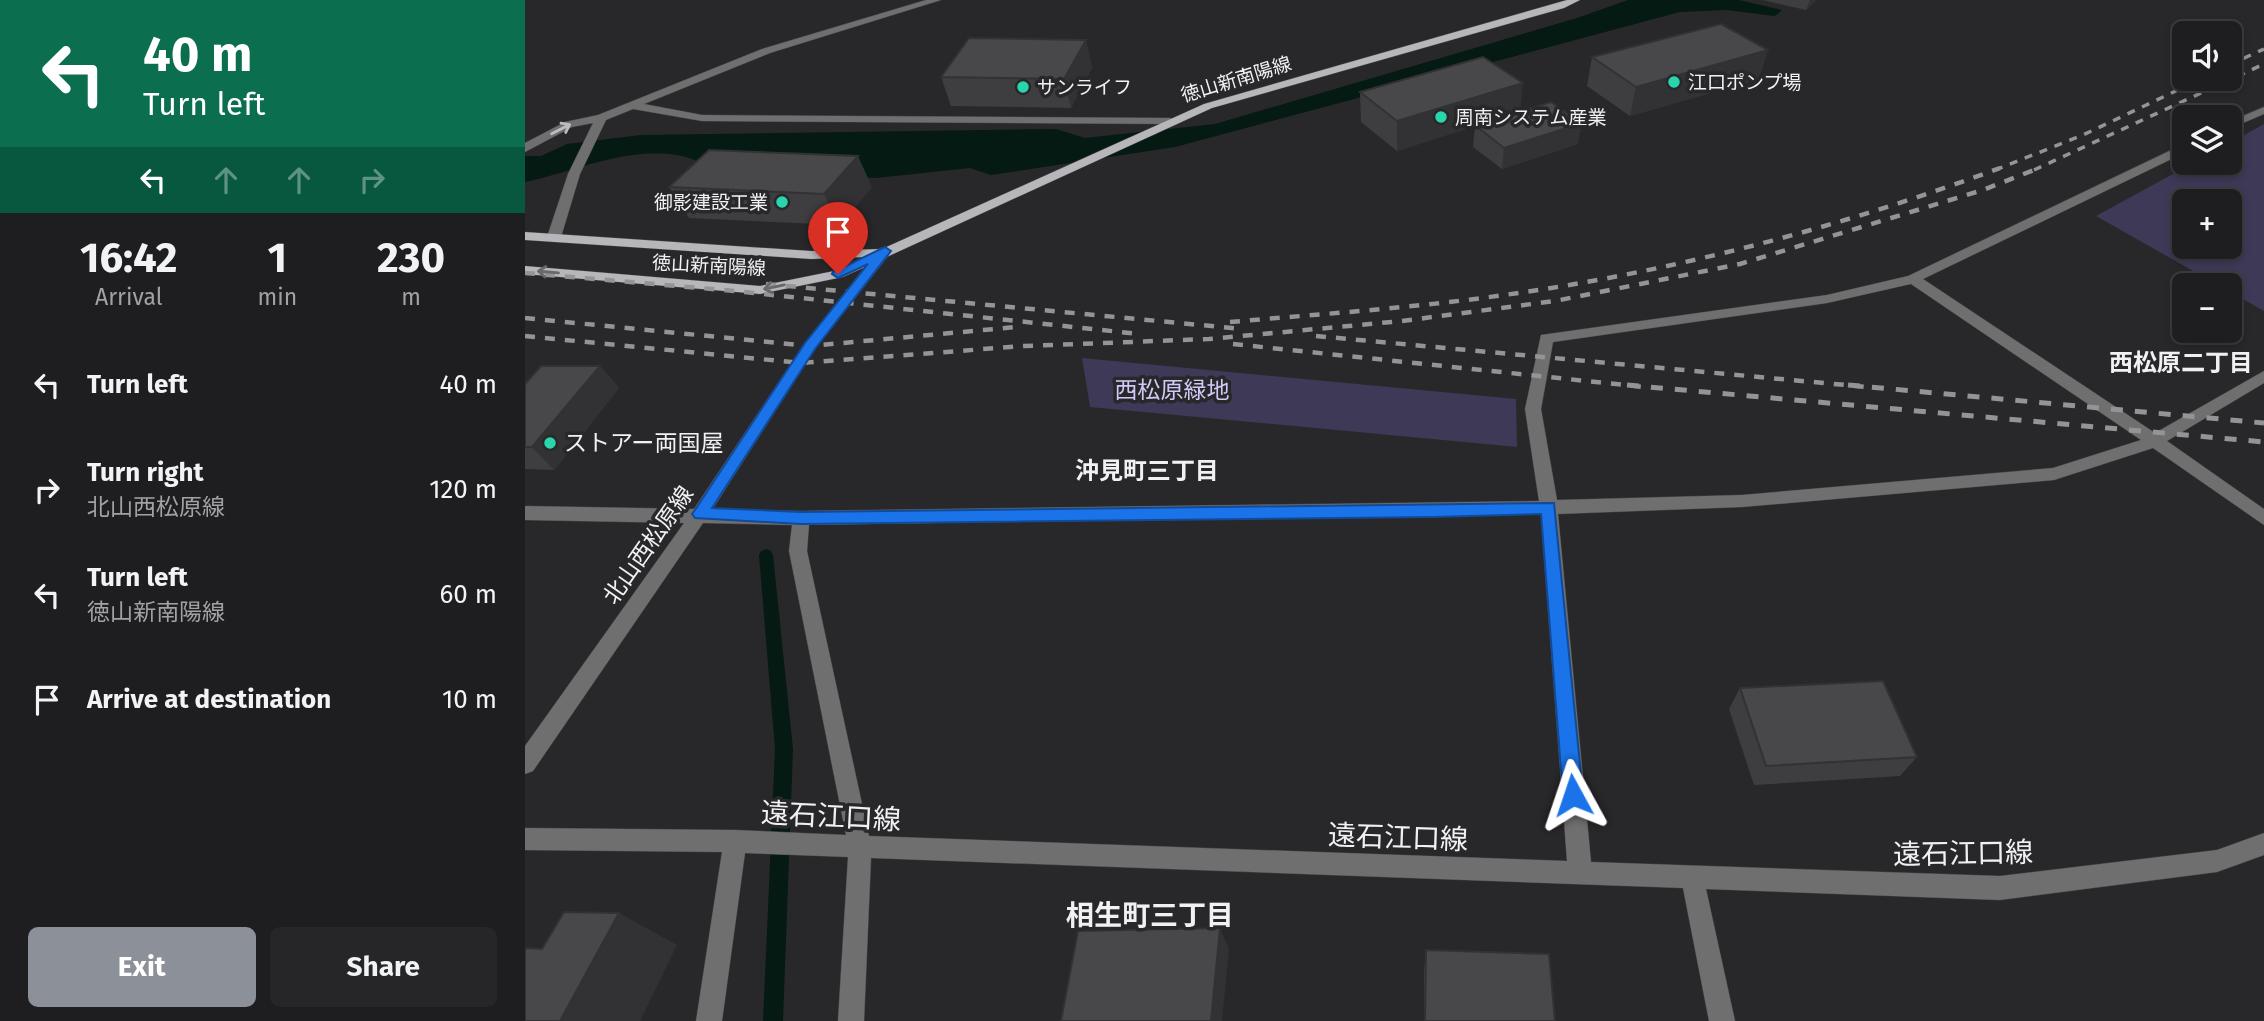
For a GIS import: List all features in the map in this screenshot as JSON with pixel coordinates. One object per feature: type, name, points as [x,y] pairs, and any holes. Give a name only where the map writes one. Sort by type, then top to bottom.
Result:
[{"type":"main road","name":"徳山新南陽線","points":[[525,270],[760,290],[838,274],[1208,106],[1575,0]]},
{"type":"main road","name":"徳山新南陽線","points":[[525,236],[811,255],[885,251]]},
{"type":"street","points":[[525,148],[569,124],[601,118],[766,51],[936,0]]},
{"type":"street","points":[[629,105],[702,118],[1164,124]]},
{"type":"street","points":[[2242,120],[2262,112]]},
{"type":"street","points":[[554,237],[574,174],[601,118]]},
{"type":"street","points":[[1580,873],[1549,507],[1533,409],[1546,338],[1826,299],[1913,279],[2172,154]]},
{"type":"street","name":"北山西松原線","points":[[525,764],[700,514],[810,346],[885,251]]},
{"type":"street","points":[[1913,279],[2155,441],[2264,518]]},
{"type":"street","points":[[525,513],[700,514],[801,518],[1433,511],[1742,501],[2054,474],[2155,441],[2264,376]]},
{"type":"street","points":[[801,518],[799,551],[860,848],[851,1021]]},
{"type":"street","name":"遠石江口線","points":[[525,839],[737,841],[860,848],[2000,888],[2217,860],[2264,844]]},
{"type":"street","points":[[709,1021],[737,841]]},
{"type":"street","points":[[1692,877],[1722,1021]]},
{"type":"green space","points":[[2264,124],[2264,311],[2242,299],[2242,273],[2197,273],[2172,259],[2242,259],[2242,189],[2172,189],[2172,259],[2096,216],[2172,174],[2242,175],[2242,136]]},
{"type":"green space","name":"西松原緑地","points":[[1082,358],[1516,399],[1517,447],[1090,407]]},
{"type":"shaded area","points":[[1628,0],[1739,0],[1782,10],[1775,16],[1727,10],[1680,12],[1175,147],[991,175],[970,168],[876,178],[713,169],[691,158],[644,154],[619,157],[525,182],[525,156],[541,156],[567,144],[641,135],[1056,129],[1085,138],[1215,124],[1577,18]]},
{"type":"building","points":[[1721,24],[1768,50],[1636,87],[1592,57]]},
{"type":"building","points":[[969,38],[1086,40],[1064,79],[941,77]]},
{"type":"building","points":[[1483,57],[1523,83],[1397,121],[1360,92]]},
{"type":"building","points":[[1551,102],[1582,123],[1504,148],[1475,125]]},
{"type":"building","points":[[709,150],[858,156],[824,194],[669,187]]},
{"type":"building","points":[[541,366],[600,366],[532,447],[525,447],[525,384]]},
{"type":"building","points":[[1883,681],[1917,757],[1766,766],[1740,688]]},
{"type":"building","points":[[564,912],[619,913],[560,1021],[525,1021],[525,948],[542,949]]},
{"type":"building","points":[[1220,928],[1211,1021],[1061,1021],[1078,931]]},
{"type":"building","points":[[1426,950],[1549,954],[1555,1021],[1425,1021]]},
{"type":"waterway","points":[[766,555],[784,749],[773,1021]]},
{"type":"railway","points":[[2242,59],[2264,49]]},
{"type":"railway","points":[[2035,170],[2264,64]]},
{"type":"railway","points":[[1995,170],[2083,135],[2176,91]]},
{"type":"railway","points":[[1230,322],[1470,300],[1630,274],[1817,228],[1879,210],[2000,168]]},
{"type":"railway","points":[[2035,170],[2039,168]]},
{"type":"railway","points":[[525,336],[801,363],[1024,346],[1209,339],[1402,321],[1555,301],[1740,264],[1983,190],[2035,170]]},
{"type":"railway","points":[[525,273],[735,291],[1139,334]]},
{"type":"railway","points":[[766,284],[1243,329]]},
{"type":"railway","points":[[525,318],[810,346],[1016,327]]},
{"type":"railway","points":[[1316,336],[1867,387]]},
{"type":"railway","points":[[1233,344],[1644,387]]},
{"type":"railway","points":[[1627,385],[2264,442]]},
{"type":"railway","points":[[1848,385],[2264,423]]},
{"type":"place","name":"江口ポンプ場","points":[[1674,82]]},
{"type":"place","name":"サンライフ","points":[[1023,87]]},
{"type":"place","name":"周南システム産業","points":[[1441,117]]},
{"type":"place","name":"御影建設工業","points":[[782,202]]},
{"type":"place","name":"ストアー両国屋","points":[[550,443]]},
{"type":"district","name":"西松原二丁目","points":[[2181,363]]},
{"type":"district","name":"沖見町三丁目","points":[[1147,471]]},
{"type":"district","name":"相生町三丁目","points":[[1150,915]]},
{"type":"route","points":[[838,274],[885,251],[810,346],[700,514],[801,518],[1433,511],[1549,507],[1573,795]]}]
